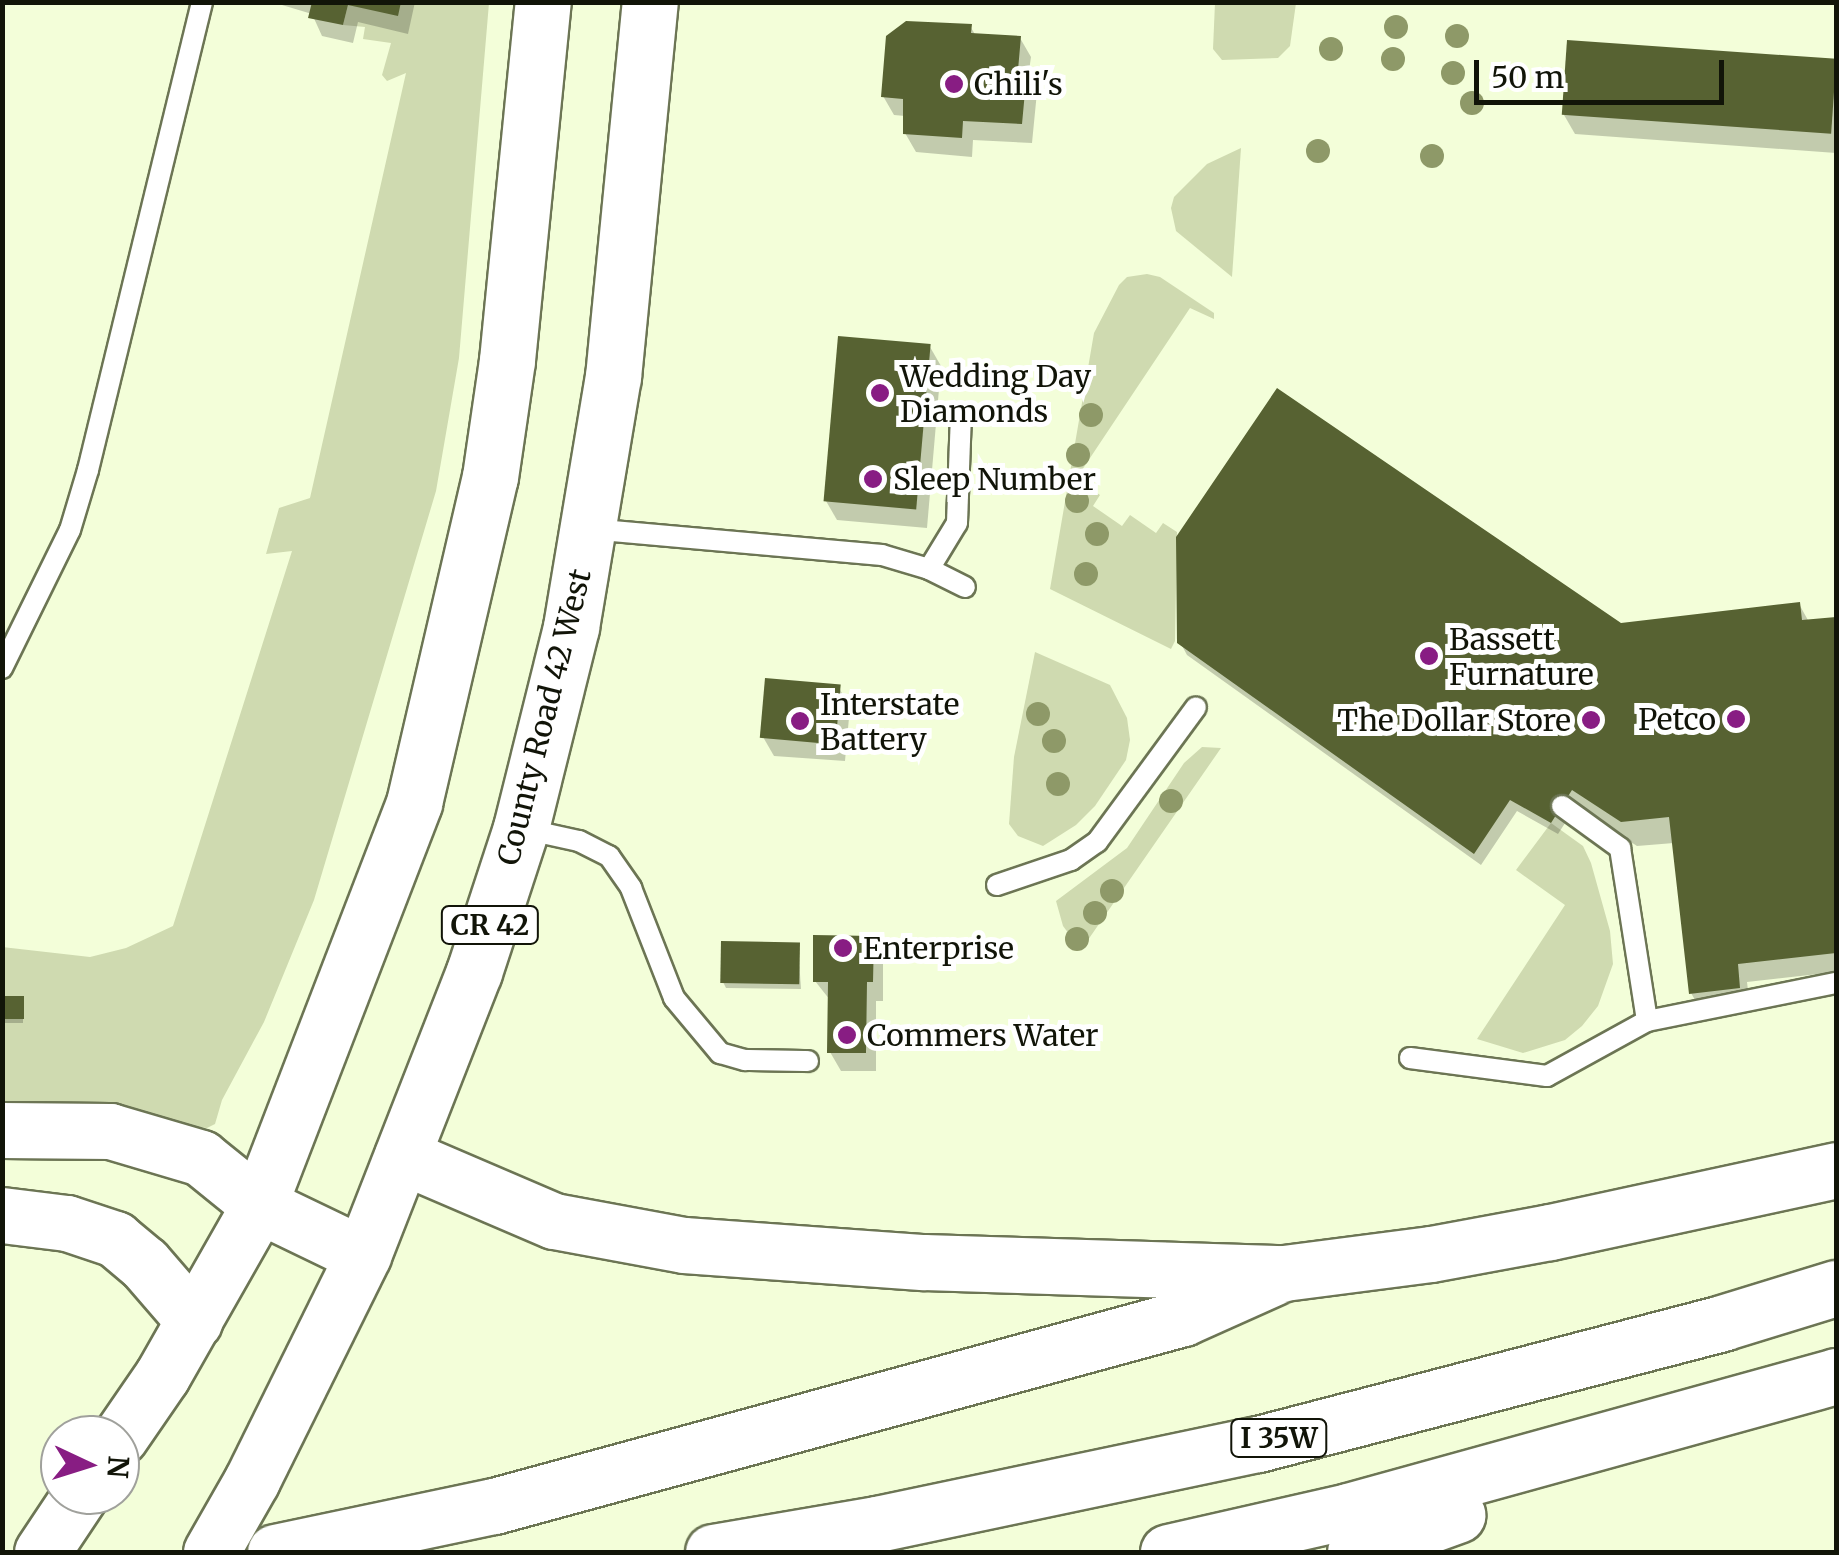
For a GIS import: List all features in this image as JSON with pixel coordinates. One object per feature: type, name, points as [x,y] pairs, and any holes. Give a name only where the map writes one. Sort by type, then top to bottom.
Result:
[{"type":"main road","points":[[134,1415],[194,1321],[260,1205],[414,803],[490,477],[507,360],[543,2]]},
{"type":"main road","name":"County Road 42 West","points":[[211,1552],[252,1480],[362,1255],[474,972],[520,828],[572,628],[613,377],[650,2]]},
{"type":"main road","points":[[613,377],[682,2]]},
{"type":"main road","points":[[2,1130],[110,1131],[202,1158],[260,1205],[362,1255]]},
{"type":"main road","points":[[402,1156],[450,1180],[554,1221],[684,1245],[924,1262],[1284,1273],[1430,1254],[1550,1232],[1836,1170]]},
{"type":"main road","points":[[2,1215],[67,1223],[115,1238],[144,1262],[194,1321]]},
{"type":"main road","points":[[275,1552],[494,1506],[1183,1318],[1284,1273]]},
{"type":"main road","name":"I 35W","points":[[713,1552],[878,1524],[1258,1444],[1704,1328],[1836,1288]]},
{"type":"main road","points":[[1168,1552],[1348,1511],[1836,1376]]},
{"type":"main road","points":[[1354,1552],[1836,1376]]},
{"type":"main road","points":[[42,1552],[67,1515]]},
{"type":"lane","points":[[2,668],[70,530],[93,452],[202,2]]},
{"type":"lane","points":[[928,568],[958,522],[960,416]]},
{"type":"lane","points":[[588,529],[882,556],[928,568],[965,588]]},
{"type":"lane","points":[[997,885],[1070,860],[1097,842],[1196,707]]},
{"type":"lane","points":[[1562,806],[1620,848],[1647,1021]]},
{"type":"lane","points":[[520,828],[579,840],[609,856],[631,888],[674,998],[720,1053],[745,1060],[808,1060]]},
{"type":"lane","points":[[1410,1058],[1547,1076],[1647,1021],[1836,983]]},
{"type":"green space","points":[[489,3],[459,358],[436,491],[314,900],[264,1022],[222,1100],[215,1124],[207,1128],[62,1112],[3,1112],[2,947],[90,957],[126,948],[173,926],[292,551],[266,554],[279,508],[310,498],[406,73],[387,81],[382,75],[391,43],[363,39],[365,27],[343,25],[348,5]]},
{"type":"green space","points":[[1215,3],[1296,3],[1290,46],[1278,58],[1222,60],[1213,49]]},
{"type":"green space","points":[[1241,148],[1232,277],[1176,231],[1171,208],[1174,197],[1207,164]]},
{"type":"green space","points":[[1127,277],[1160,277],[1214,313],[1214,319],[1190,308],[1076,479],[1100,495],[1093,506],[1122,526],[1130,515],[1156,533],[1163,523],[1177,532],[1175,641],[1171,649],[1050,589],[1094,333],[1119,285]]},
{"type":"green space","points":[[1035,652],[1110,685],[1127,718],[1130,740],[1126,760],[1095,806],[1076,825],[1043,846],[1018,836],[1009,824],[1014,757]]},
{"type":"green space","points":[[1202,747],[1221,748],[1081,950],[1063,926],[1056,901],[1127,848],[1184,763]]},
{"type":"green space","points":[[1551,823],[1583,846],[1591,863],[1610,931],[1613,964],[1598,1006],[1582,1026],[1565,1040],[1523,1053],[1477,1039],[1565,905],[1516,870]]},
{"type":"building","points":[[312,2],[401,2],[398,16],[348,5],[343,25],[308,18]]},
{"type":"building","name":"Chili's","points":[[906,21],[972,24],[971,33],[1021,36],[1018,70],[1027,70],[1022,124],[963,121],[962,138],[903,134],[903,99],[881,97],[886,36]]},
{"type":"building","points":[[1567,40],[1836,59],[1831,134],[1562,115]]},
{"type":"building","points":[[838,336],[931,344],[916,509],[824,501]]},
{"type":"building","points":[[1277,388],[1621,623],[1800,602],[1802,620],[1836,617],[1836,953],[1738,964],[1740,988],[1689,994],[1669,817],[1621,822],[1572,790],[1551,823],[1510,800],[1474,854],[1177,643],[1176,537]]},
{"type":"building","name":"Interstate Battery","points":[[765,678],[841,685],[835,744],[760,738]]},
{"type":"building","points":[[813,935],[874,936],[873,982],[867,982],[866,1053],[827,1053],[828,982],[813,982]]},
{"type":"building","points":[[721,941],[800,942],[799,984],[720,983]]},
{"type":"building","points":[[2,996],[24,996],[24,1019],[2,1019]]},
{"type":"place","name":"Chili's","points":[[954,84]]},
{"type":"place","name":"Wedding Day Diamonds","points":[[880,393]]},
{"type":"place","name":"Sleep Number","points":[[873,479]]},
{"type":"place","name":"Bassett Furnature","points":[[1429,656]]},
{"type":"place","name":"Petco","points":[[1736,719]]},
{"type":"place","name":"The Dollar Store","points":[[1591,720]]},
{"type":"place","name":"Interstate Battery","points":[[800,721]]},
{"type":"place","name":"Enterprise","points":[[843,948]]},
{"type":"place","name":"Commers Water","points":[[847,1035]]}]
